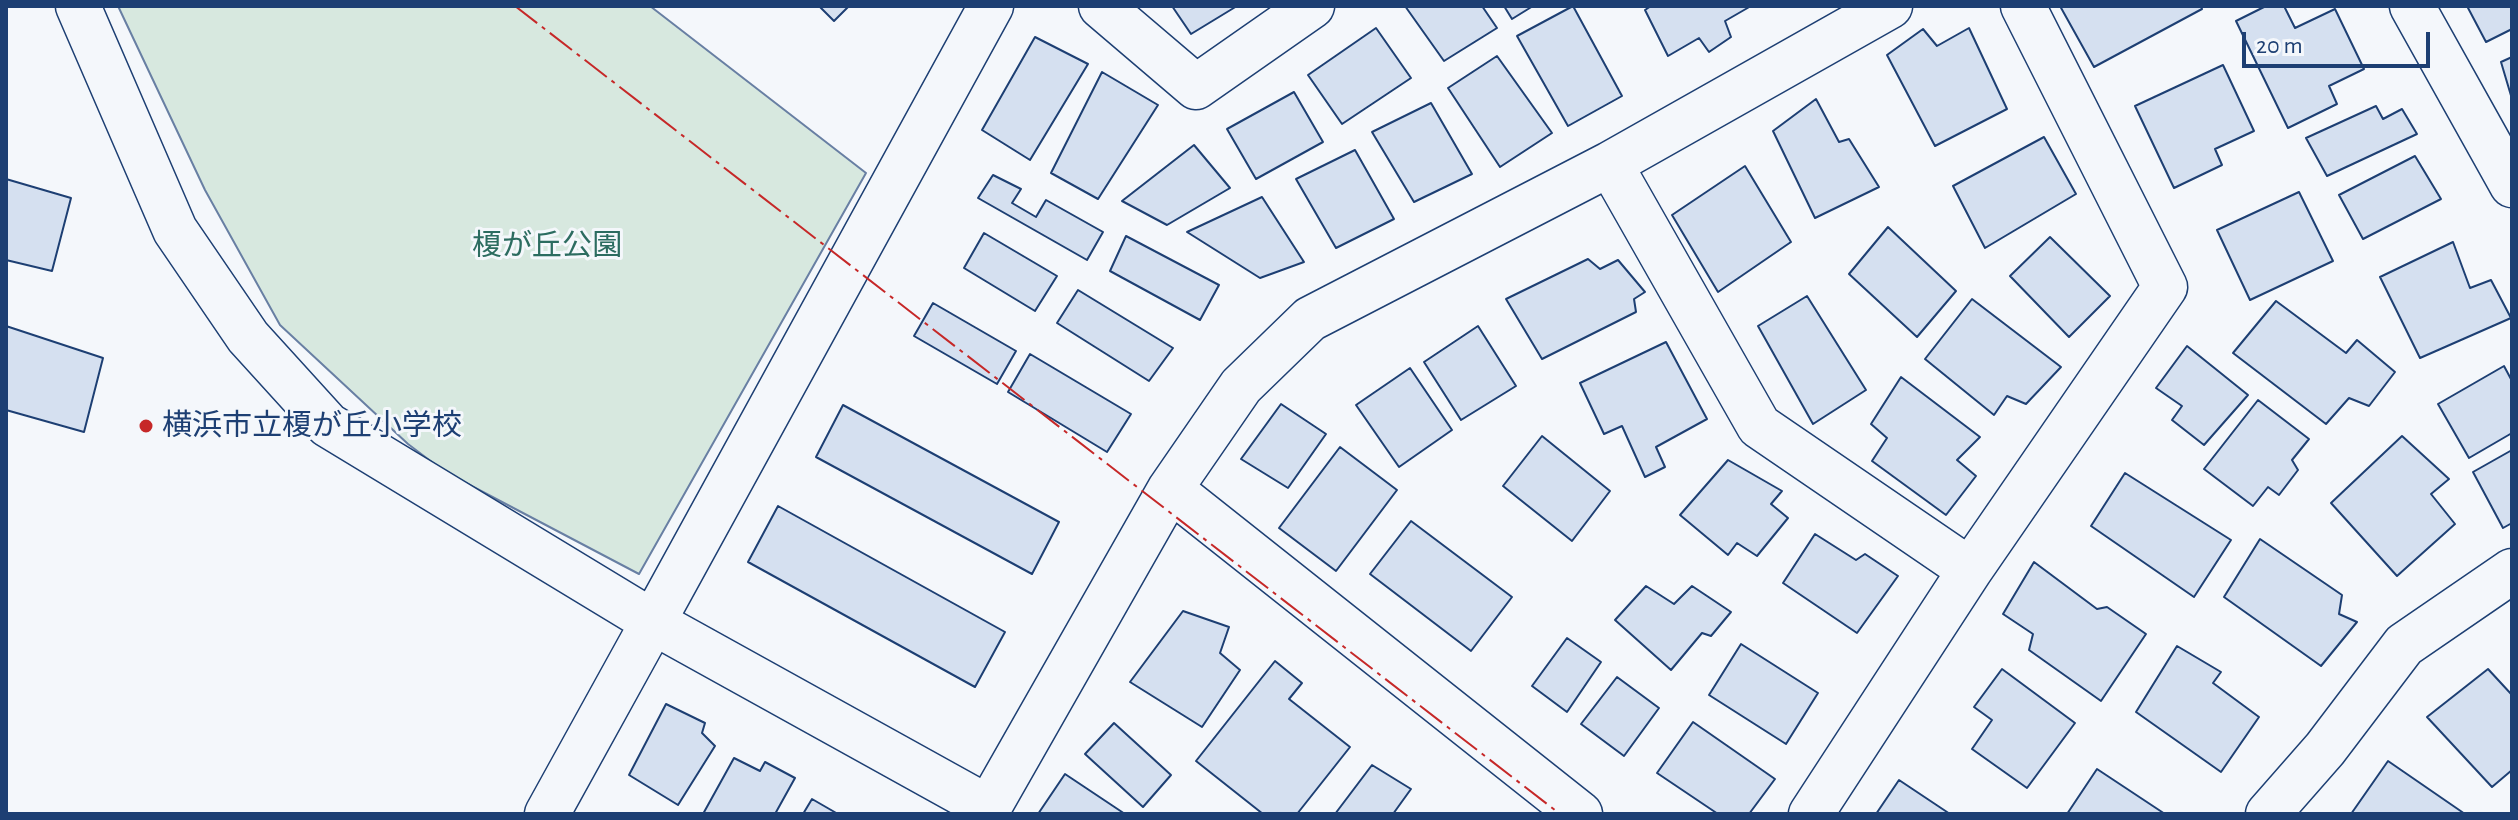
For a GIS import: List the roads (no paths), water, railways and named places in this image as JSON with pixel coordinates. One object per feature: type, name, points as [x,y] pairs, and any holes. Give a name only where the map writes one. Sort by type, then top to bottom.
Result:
[{"type":"street","points":[[78,6],[175,230],[248,337],[328,425],[653,622],[986,810],[1170,489],[1241,386],[1310,319],[1610,164],[1890,6]]},
{"type":"street","points":[[547,814],[991,6]]},
{"type":"street","points":[[1101,6],[1196,87],[1312,6]]},
{"type":"street","points":[[1811,814],[1970,570],[2165,287],[2023,6]]},
{"type":"street","points":[[2412,6],[2512,185]]},
{"type":"street","points":[[1610,164],[1759,426],[1970,570]]},
{"type":"street","points":[[1170,489],[1580,814]]},
{"type":"street","points":[[2268,814],[2325,749],[2404,645],[2512,571]]},
{"type":"place","name":"横浜市立榎が丘小学校","points":[[146,426]]},
{"type":"park label","name":"榎が丘公園","points":[[547,246]]}]
